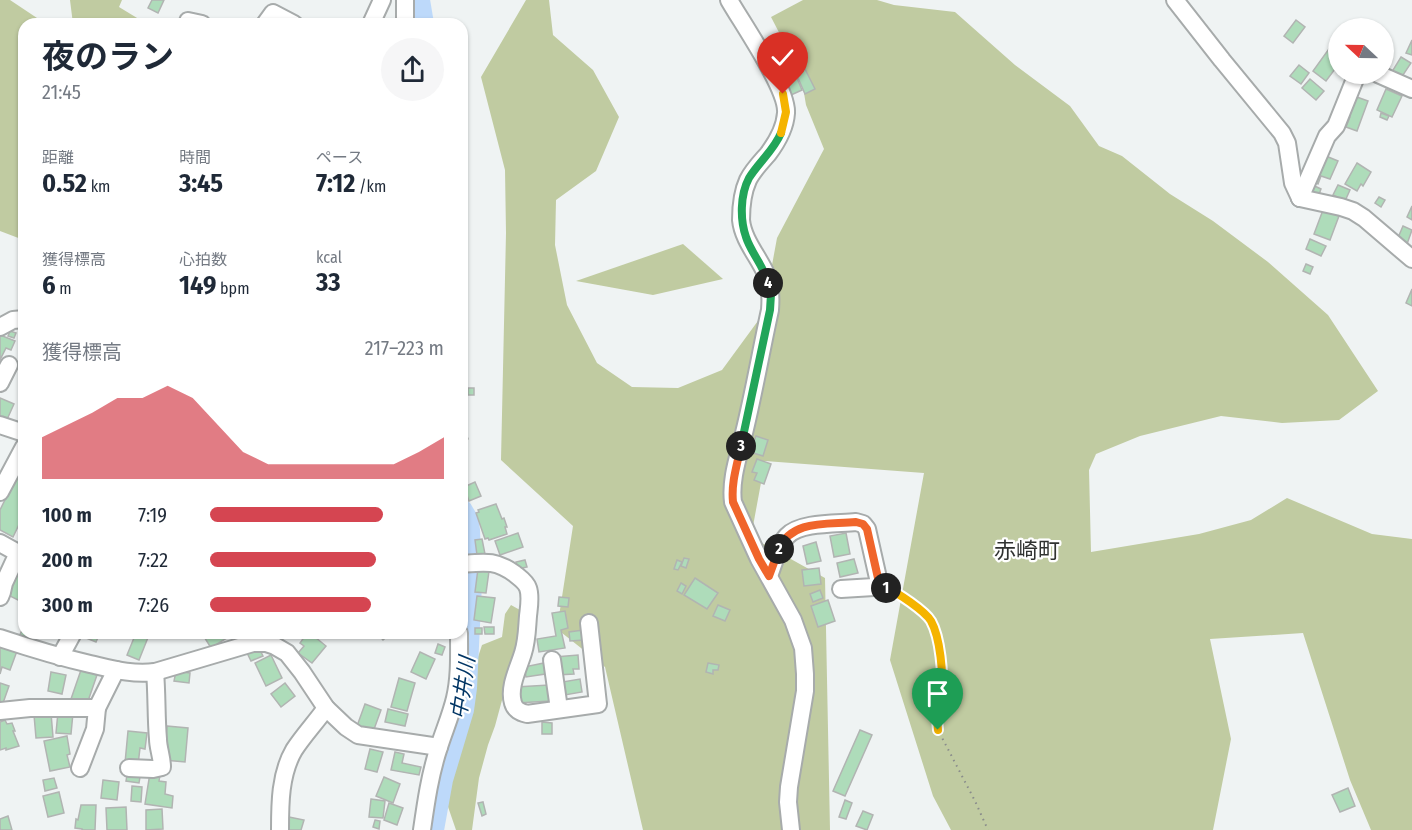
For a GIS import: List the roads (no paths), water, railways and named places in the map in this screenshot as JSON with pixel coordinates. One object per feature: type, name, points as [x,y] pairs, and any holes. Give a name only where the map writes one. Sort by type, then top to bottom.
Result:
[{"type":"street","points":[[373,18],[382,0]]},
{"type":"street","points":[[405,0],[405,18]]},
{"type":"street","points":[[729,0],[775,78],[783,94],[786,112],[777,142],[748,180],[743,200],[741,221],[746,239],[766,275],[771,294],[770,310],[732,492],[733,502],[759,559],[798,631],[803,648],[805,691],[788,802],[791,830]]},
{"type":"street","points":[[1175,0],[1282,133],[1287,144],[1293,183],[1300,198]]},
{"type":"street","points":[[1394,81],[1412,89]]},
{"type":"street","points":[[1300,198],[1327,136],[1336,126],[1353,84]]},
{"type":"street","points":[[1300,198],[1353,211],[1412,259]]},
{"type":"street","points":[[0,327],[18,320]]},
{"type":"street","points":[[0,383],[9,365]]},
{"type":"street","points":[[0,425],[18,431]]},
{"type":"street","points":[[0,492],[18,458]]},
{"type":"street","points":[[769,576],[781,546],[792,531],[806,526],[856,522],[863,524],[867,529],[878,585],[841,589]]},
{"type":"street","points":[[0,543],[18,553],[0,597]]},
{"type":"street","points":[[468,563],[498,564],[521,578],[529,589],[524,650],[512,689],[513,704],[517,710],[527,714],[598,704],[590,623]]},
{"type":"street","points":[[0,638],[60,657],[140,674],[253,643],[279,640],[326,708],[346,727],[358,735],[439,747]]},
{"type":"street","points":[[60,657],[70,639]]},
{"type":"street","points":[[422,830],[439,747],[456,697],[459,676],[459,639]]},
{"type":"street","points":[[552,660],[560,709]]},
{"type":"street","points":[[80,768],[95,729],[97,708],[116,670]]},
{"type":"street","points":[[129,768],[162,767],[158,742],[157,691],[154,672]]},
{"type":"street","points":[[0,711],[30,708],[97,708]]},
{"type":"street","points":[[280,830],[282,789],[287,767],[294,751],[326,708]]},
{"type":"waterway","name":"中井川","points":[[420,0],[423,18]]},
{"type":"waterway","name":"中井川","points":[[434,830],[443,780],[464,710],[467,688],[472,583],[468,519]]},
{"type":"district","name":"赤崎町","points":[[1027,550]]}]
